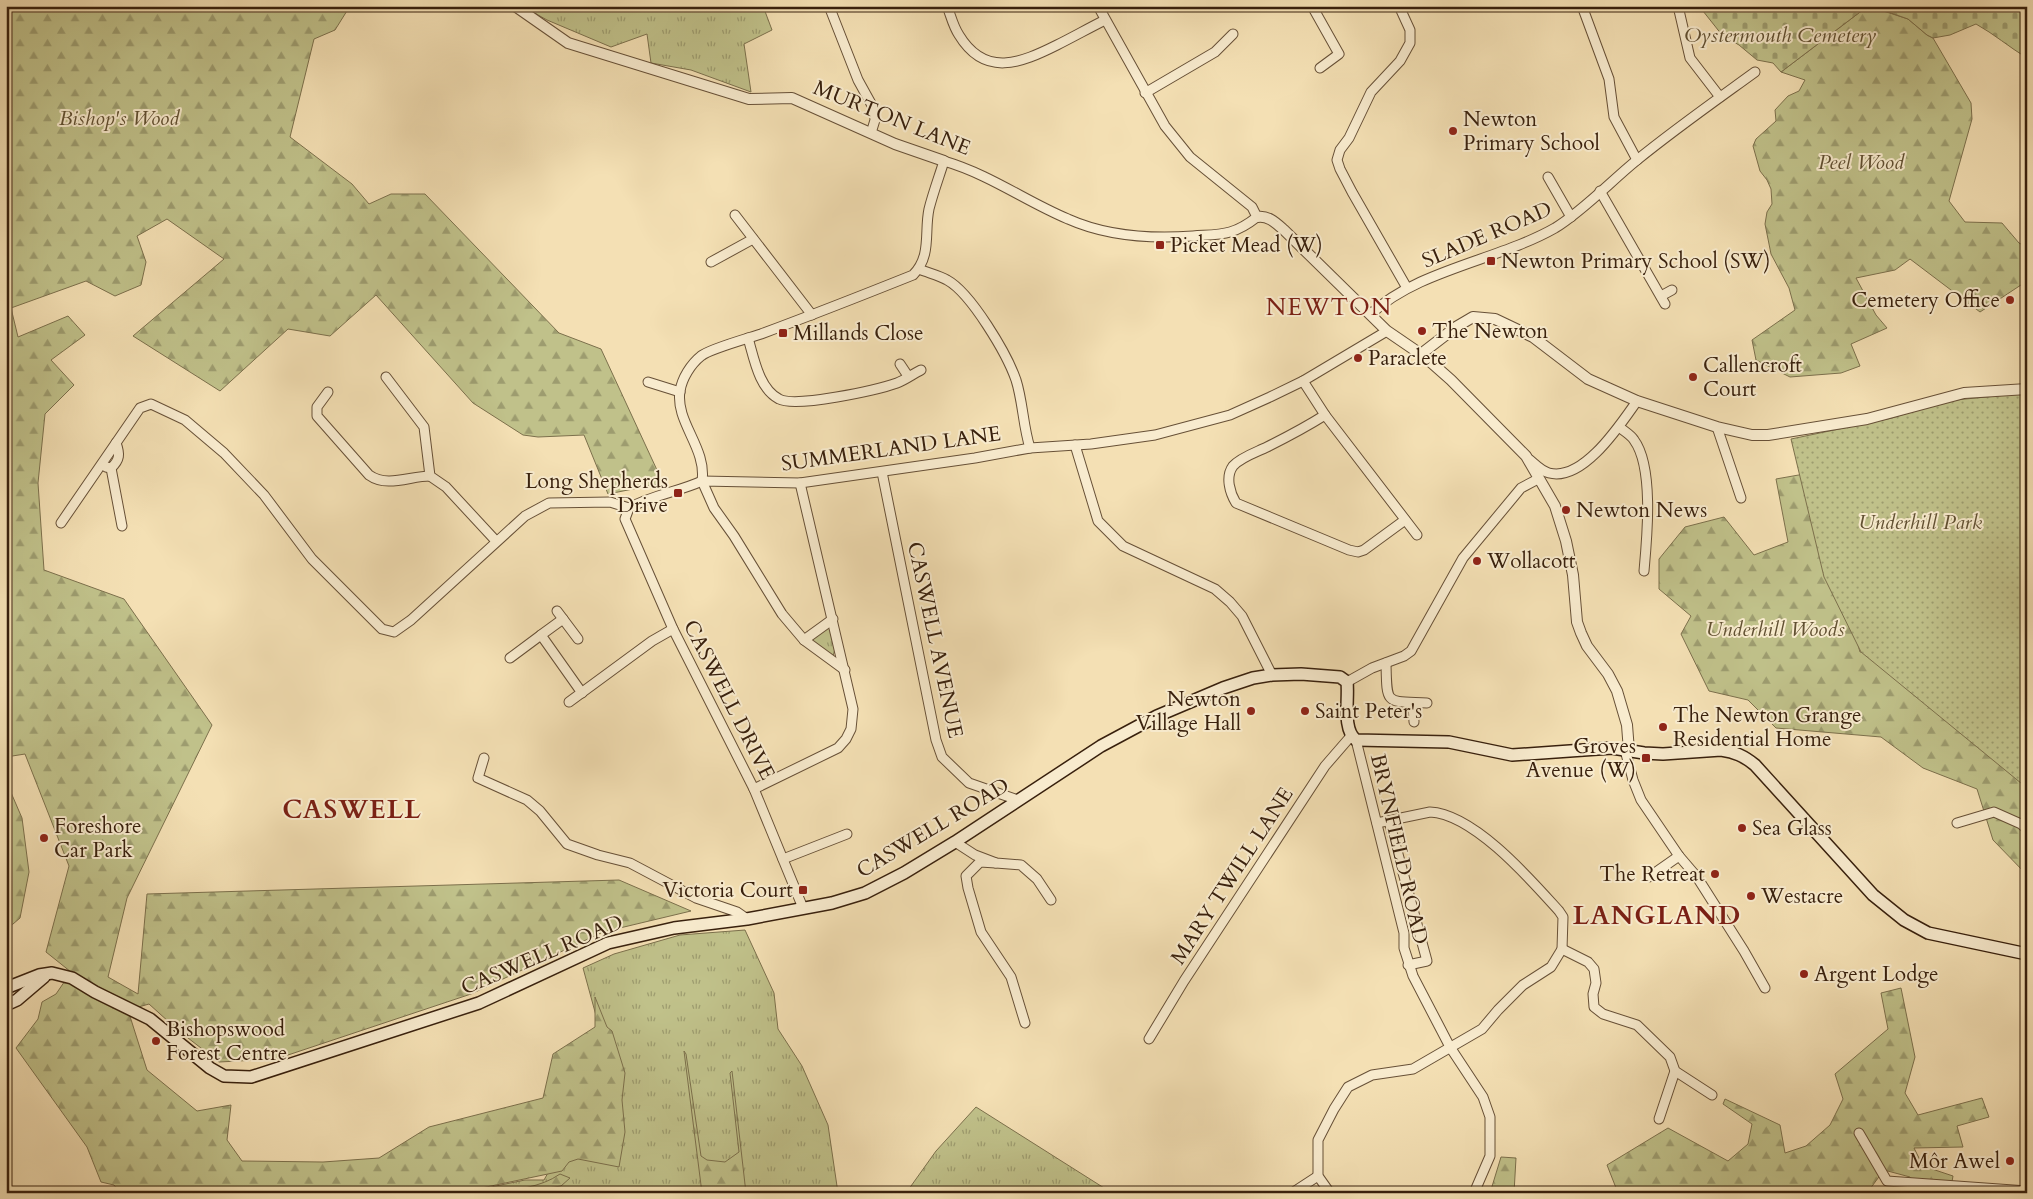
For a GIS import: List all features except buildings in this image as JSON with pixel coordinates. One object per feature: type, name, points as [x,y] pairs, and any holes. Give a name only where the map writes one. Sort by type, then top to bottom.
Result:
[{"type":"main road","name":"CASWELL ROAD","points":[[52,973],[72,978],[95,992],[150,1019],[210,1068],[224,1076],[251,1077],[479,1003],[608,943],[674,928],[748,919],[832,903],[865,893],[904,873],[955,842],[1101,746],[1157,716],[1223,688],[1253,678],[1272,675],[1300,674],[1340,677],[1347,682]]},
{"type":"main road","points":[[1347,682],[1348,725],[1353,738],[1449,742],[1512,755],[1612,748],[1663,754],[1721,750],[1733,751],[1745,756],[1755,764],[1873,895],[1904,920],[1928,933],[2027,954]]},
{"type":"main road","points":[[6,988],[39,975],[52,973]]},
{"type":"main road","points":[[6,1005],[17,1000],[42,978],[52,973]]},
{"type":"street","name":"MURTON LANE","points":[[515,6],[568,44],[749,99],[792,98],[895,144],[984,176],[1071,220],[1114,232],[1152,237],[1179,237],[1238,231],[1257,217]]},
{"type":"street","points":[[829,6],[858,80],[874,109],[876,120],[871,133]]},
{"type":"street","points":[[947,6],[955,28],[967,46],[984,59],[995,63],[1020,62],[1105,20]]},
{"type":"street","points":[[1098,6],[1145,93],[1165,126],[1190,158],[1252,207],[1257,217],[1262,216],[1271,220],[1284,230],[1387,331],[1421,354],[1451,380],[1526,456],[1545,472],[1555,474],[1567,472],[1580,466],[1619,427],[1637,401]]},
{"type":"street","points":[[1312,6],[1339,54],[1320,68]]},
{"type":"street","points":[[1399,6],[1410,30],[1410,43],[1400,61],[1371,92],[1340,150],[1337,160],[1352,192],[1407,288]]},
{"type":"street","points":[[1582,6],[1609,79],[1614,117],[1638,160]]},
{"type":"street","points":[[1678,6],[1690,58],[1720,97]]},
{"type":"street","points":[[1145,93],[1215,52],[1233,34]]},
{"type":"street","name":"SLADE ROAD","points":[[1371,314],[1378,307],[1407,288],[1542,234],[1570,216],[1638,160],[1755,72]]},
{"type":"street","points":[[845,670],[804,640],[782,614],[734,536],[714,508],[702,482],[703,464],[700,452],[682,415],[680,392],[688,371],[702,355],[812,315],[913,275],[919,269],[925,257],[929,210],[944,161]]},
{"type":"street","points":[[1548,177],[1570,216]]},
{"type":"street","points":[[1600,191],[1663,300],[1672,290]]},
{"type":"street","points":[[735,215],[812,315]]},
{"type":"street","points":[[711,262],[753,239]]},
{"type":"street","points":[[919,269],[948,280],[964,295],[993,334],[1016,380],[1025,434],[1030,448]]},
{"type":"street","points":[[1421,354],[1456,327],[1473,317],[1495,319],[1533,337],[1588,379],[1637,401],[1717,427],[1752,435],[1768,435],[1867,419],[1964,393],[2027,389]]},
{"type":"street","name":"SUMMERLAND LANE","points":[[629,508],[642,501],[702,482],[800,483],[975,458],[1030,448],[1075,445],[1155,435],[1230,415],[1303,380],[1387,331]]},
{"type":"street","points":[[748,338],[764,385],[780,399],[807,402],[825,399],[898,383],[921,370]]},
{"type":"street","points":[[900,364],[908,376]]},
{"type":"street","points":[[386,376],[424,427],[430,476]]},
{"type":"street","points":[[1303,380],[1325,415],[1417,535]]},
{"type":"street","points":[[648,382],[680,392]]},
{"type":"street","points":[[328,392],[318,406],[317,416],[369,475],[387,482],[430,476],[446,487],[496,541]]},
{"type":"street","points":[[61,523],[140,408],[151,404],[186,420],[224,453],[264,495],[312,559],[382,629],[394,632],[401,628],[525,516],[549,503],[610,502],[629,508]]},
{"type":"street","points":[[1325,415],[1303,429],[1243,459],[1233,467],[1229,476],[1229,486],[1231,495],[1236,503],[1358,552],[1364,550],[1405,520]]},
{"type":"street","points":[[1619,427],[1634,439],[1643,457],[1646,476],[1644,571]]},
{"type":"street","points":[[1717,427],[1741,498]]},
{"type":"street","points":[[98,467],[111,468],[117,462],[120,454],[116,443]]},
{"type":"street","points":[[1075,445],[1098,521],[1123,546],[1214,589],[1230,602],[1242,616],[1272,675]]},
{"type":"street","points":[[1526,456],[1555,506],[1566,541],[1573,574],[1577,622],[1581,634],[1617,691],[1627,725],[1627,750],[1633,780],[1641,800],[1679,856],[1697,878],[1744,951],[1765,988]]},
{"type":"street","points":[[111,468],[122,526]]},
{"type":"street","name":"CASWELL AVENUE","points":[[882,472],[936,740],[942,757],[969,783],[1018,800]]},
{"type":"street","points":[[1347,682],[1372,668],[1404,656],[1411,651],[1463,558],[1521,488],[1538,479]]},
{"type":"street","points":[[754,789],[838,748],[846,739],[854,722],[845,670],[800,483]]},
{"type":"street","name":"CASWELL DRIVE","points":[[629,508],[625,520],[673,629],[754,789],[803,908]]},
{"type":"street","points":[[557,611],[578,639]]},
{"type":"street","points":[[510,658],[563,619]]},
{"type":"street","points":[[804,640],[833,619]]},
{"type":"street","points":[[569,702],[673,629]]},
{"type":"street","points":[[541,635],[582,692]]},
{"type":"street","points":[[1386,663],[1387,692],[1390,699],[1395,702],[1427,703]]},
{"type":"street","points":[[1413,703],[1414,722]]},
{"type":"street","name":"BRYNFIELD ROAD","points":[[1353,738],[1377,823],[1404,932],[1404,948],[1408,965],[1450,1047],[1483,1097],[1490,1117],[1490,1156],[1474,1193]]},
{"type":"street","name":"MARY TWILL LANE","points":[[1149,1038],[1184,981],[1325,766],[1353,738]]},
{"type":"street","points":[[484,758],[478,778],[527,800],[540,811],[567,844],[598,855],[630,863],[696,898],[738,912],[748,919]]},
{"type":"street","points":[[1330,1193],[1318,1176],[1318,1140],[1348,1087],[1372,1075],[1413,1069],[1482,1029],[1523,985],[1551,966],[1562,950],[1563,917],[1559,911],[1487,838],[1455,817],[1438,812],[1377,823]]},
{"type":"street","points":[[1957,822],[1994,812],[2021,824],[2027,829]]},
{"type":"street","name":"BRYNFIELD ROAD","points":[[1389,821],[1427,961],[1408,965]]},
{"type":"street","points":[[783,859],[847,834]]},
{"type":"street","points":[[955,842],[974,855],[996,863]]},
{"type":"street","points":[[1649,877],[1679,856]]},
{"type":"street","points":[[1025,1023],[1011,977],[980,932],[966,876],[980,862],[1021,864],[1037,879],[1052,900]]},
{"type":"street","points":[[1562,950],[1588,962],[1594,969],[1596,983],[1593,994],[1594,1007],[1603,1014],[1637,1026],[1670,1057],[1676,1071],[1712,1095]]},
{"type":"street","points":[[1659,1119],[1676,1071]]},
{"type":"street","points":[[1859,1133],[1887,1181],[2027,1191]]},
{"type":"street","points":[[1292,1193],[1318,1176]]},
{"type":"green space","name":"Bishop's Wood","points":[[6,6],[350,6],[335,30],[314,39],[290,137],[352,184],[369,204],[391,194],[425,194],[559,333],[601,349],[663,483],[608,494],[584,435],[538,437],[523,435],[473,403],[376,295],[330,336],[288,329],[220,391],[133,336],[224,259],[167,219],[137,236],[146,262],[141,285],[115,296],[86,281],[11,308],[18,337],[68,316],[85,335],[51,360],[74,385],[45,414],[38,483],[44,570],[124,599],[212,725],[127,898],[108,977],[138,994],[147,894],[619,880],[691,911],[603,932],[471,994],[276,1059],[219,1062],[179,1031],[149,1004],[128,1010],[147,1070],[197,1111],[231,1105],[227,1140],[242,1161],[323,1162],[379,1158],[429,1127],[543,1098],[553,1054],[595,1027],[595,997],[607,1027],[612,1031],[625,1073],[622,1100],[625,1132],[619,1167],[578,1159],[569,1162],[562,1171],[458,1193],[120,1193],[114,1185],[101,1182],[87,1147],[16,1048],[38,1019],[42,1002],[56,994],[71,972],[46,952],[69,866],[25,754],[6,757]]},
{"type":"green space","points":[[522,6],[763,6],[772,30],[744,44],[751,92],[691,70],[651,63],[647,34],[611,47],[547,20]]},
{"type":"green space","name":"Oystermouth Cemetery","points":[[1699,6],[1868,6],[1781,72],[1773,63],[1757,60],[1739,45],[1722,35]]},
{"type":"green space","name":"Peel Wood","points":[[1868,6],[1908,19],[1933,38],[1971,103],[1972,119],[1949,201],[1965,222],[2002,223],[2019,243],[2027,247],[2027,281],[1980,312],[1910,259],[1895,270],[1856,278],[1876,315],[1887,328],[1851,344],[1860,366],[1841,373],[1790,377],[1756,360],[1752,340],[1795,310],[1789,288],[1771,254],[1765,224],[1767,212],[1772,204],[1771,189],[1760,171],[1753,146],[1756,139],[1776,121],[1775,110],[1788,96],[1799,91],[1805,80],[1781,72]]},
{"type":"green space","name":"Oystermouth Cemetery","points":[[1871,6],[2027,6],[2027,58],[1976,24],[1950,35],[1933,38],[1908,19]]},
{"type":"green space","name":"Underhill Park","points":[[2027,393],[2027,788],[1861,652],[1824,577],[1791,439],[1892,418],[1945,401]]},
{"type":"green space","name":"Underhill Woods","points":[[1810,473],[1860,652],[1973,670],[2027,747],[2027,875],[1993,840],[1977,789],[1923,768],[1881,737],[1776,728],[1748,700],[1709,691],[1681,634],[1691,616],[1659,589],[1659,559],[1685,527],[1724,517],[1754,555],[1788,542],[1776,479]]},
{"type":"green space","points":[[827,628],[830,628],[835,649],[833,656],[811,640]]},
{"type":"green space","points":[[6,781],[22,818],[29,872],[20,918],[6,930]]},
{"type":"green space","points":[[745,930],[774,993],[778,1029],[802,1066],[828,1125],[838,1193],[462,1193],[525,1180],[544,1180],[609,1063],[583,968],[614,954],[680,935]]},
{"type":"green space","points":[[1901,988],[1915,1057],[1905,1093],[1918,1115],[1982,1098],[1989,1117],[1957,1126],[1963,1147],[1914,1148],[1923,1166],[1953,1176],[1950,1193],[1917,1193],[1910,1177],[1884,1170],[1867,1193],[1618,1193],[1607,1165],[1668,1128],[1728,1161],[1748,1144],[1752,1124],[1723,1104],[1725,1099],[1780,1125],[1785,1153],[1806,1146],[1830,1125],[1843,1099],[1835,1074],[1888,1029],[1881,993]]},
{"type":"green space","points":[[684,1051],[701,1156],[707,1160],[725,1162],[739,1152],[730,1073],[732,1071],[746,1193],[702,1193]]},
{"type":"green space","points":[[976,1107],[1112,1193],[906,1193],[936,1151]]},
{"type":"green space","points":[[1501,1157],[1516,1158],[1514,1193],[1490,1193]]},
{"type":"green space","points":[[560,1174],[570,1178],[561,1186],[514,1193],[492,1193],[536,1185]]},
{"type":"place","name":"Newton Primary School","points":[[1453,131]]},
{"type":"place","name":"Picket Mead (W)","points":[[1160,245]]},
{"type":"place","name":"Newton Primary School (SW)","points":[[1491,261]]},
{"type":"place","name":"Cemetery Office","points":[[2010,300]]},
{"type":"place","name":"The Newton","points":[[1422,331]]},
{"type":"place","name":"Millands Close","points":[[783,333]]},
{"type":"place","name":"Paraclete","points":[[1358,358]]},
{"type":"place","name":"Callencroft Court","points":[[1693,377]]},
{"type":"place","name":"Long Shepherds Drive","points":[[678,493]]},
{"type":"place","name":"Newton News","points":[[1566,510]]},
{"type":"place","name":"Wollacott","points":[[1477,561]]},
{"type":"place","name":"Newton Village Hall","points":[[1251,711]]},
{"type":"place","name":"Saint Peter's","points":[[1305,711]]},
{"type":"place","name":"The Newton Grange Residential Home","points":[[1663,727]]},
{"type":"place","name":"Groves Avenue (W)","points":[[1646,758]]},
{"type":"place","name":"Sea Glass","points":[[1742,828]]},
{"type":"place","name":"Foreshore Car Park","points":[[44,838]]},
{"type":"place","name":"The Retreat","points":[[1715,874]]},
{"type":"place","name":"Victoria Court","points":[[803,890]]},
{"type":"place","name":"Westacre","points":[[1751,896]]},
{"type":"place","name":"Argent Lodge","points":[[1804,974]]},
{"type":"place","name":"Bishopswood Forest Centre","points":[[156,1041]]},
{"type":"place","name":"Môr Awel","points":[[2010,1161]]},
{"type":"district","name":"NEWTON","points":[[1329,307]]},
{"type":"district","name":"CASWELL","points":[[352,809]]},
{"type":"district","name":"LANGLAND","points":[[1657,915]]}]
